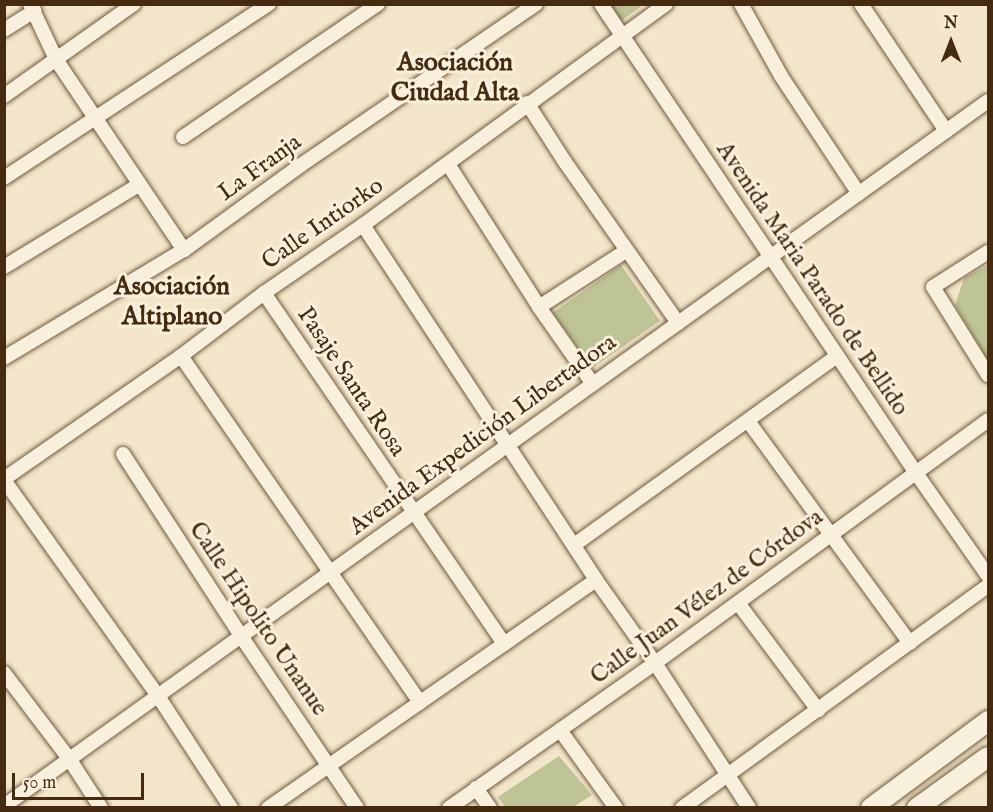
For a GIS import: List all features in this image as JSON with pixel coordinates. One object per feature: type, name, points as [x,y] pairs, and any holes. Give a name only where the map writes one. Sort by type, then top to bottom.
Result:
[{"type":"street","points":[[4,96],[57,61],[134,4]]},
{"type":"street","points":[[4,178],[269,4]]},
{"type":"street","points":[[183,137],[378,4]]},
{"type":"street","name":"La Franja","points":[[4,358],[184,250],[311,158],[536,4]]},
{"type":"street","name":"Avenida Maria Parado de Bellido","points":[[601,4],[770,258],[988,576]]},
{"type":"street","name":"Calle Intiorko","points":[[4,480],[181,356],[264,293],[448,164],[527,103],[666,4]]},
{"type":"street","points":[[741,4],[781,76],[859,194]]},
{"type":"street","points":[[861,4],[946,131]]},
{"type":"street","points":[[4,30],[32,8],[57,61],[184,250]]},
{"type":"street","name":"Avenida Expedición Libertadora","points":[[4,806],[988,101]]},
{"type":"street","points":[[527,103],[626,251],[678,323]]},
{"type":"street","points":[[448,164],[539,307],[593,384]]},
{"type":"street","points":[[4,267],[140,184]]},
{"type":"street","points":[[363,225],[596,580],[655,663],[749,807]]},
{"type":"street","points":[[539,307],[626,251]]},
{"type":"street","points":[[988,252],[933,287],[988,375]]},
{"type":"street","name":"Pasaje Santa Rosa","points":[[264,293],[504,644]]},
{"type":"street","points":[[181,356],[420,702]]},
{"type":"street","points":[[574,545],[837,356]]},
{"type":"street","name":"Calle Juan Vélez de Córdova","points":[[449,807],[655,663],[988,420]]},
{"type":"street","points":[[748,421],[910,644]]},
{"type":"street","name":"Calle Hipolito Unanue","points":[[123,454],[241,636],[357,807]]},
{"type":"street","points":[[4,480],[158,696],[231,807]]},
{"type":"street","points":[[268,807],[596,580]]},
{"type":"street","points":[[682,807],[988,586]]},
{"type":"street","points":[[738,603],[818,710]]},
{"type":"street","points":[[4,672],[70,760],[101,807]]},
{"type":"street","points":[[871,807],[988,721]]},
{"type":"street","points":[[560,730],[616,807]]},
{"type":"street","points":[[917,807],[988,756]]},
{"type":"street","points":[[476,788],[490,807]]},
{"type":"green space","points":[[610,5],[643,5],[621,21]]},
{"type":"green space","points":[[621,265],[660,321],[592,368],[553,313]]},
{"type":"green space","points":[[988,265],[988,361],[955,305],[964,278]]},
{"type":"green space","points":[[559,756],[592,795],[573,807],[505,807],[498,797]]},
{"type":"district","name":"Asociación Ciudad Alta","points":[[455,78]]},
{"type":"district","name":"Asociación Altiplano","points":[[172,302]]}]
